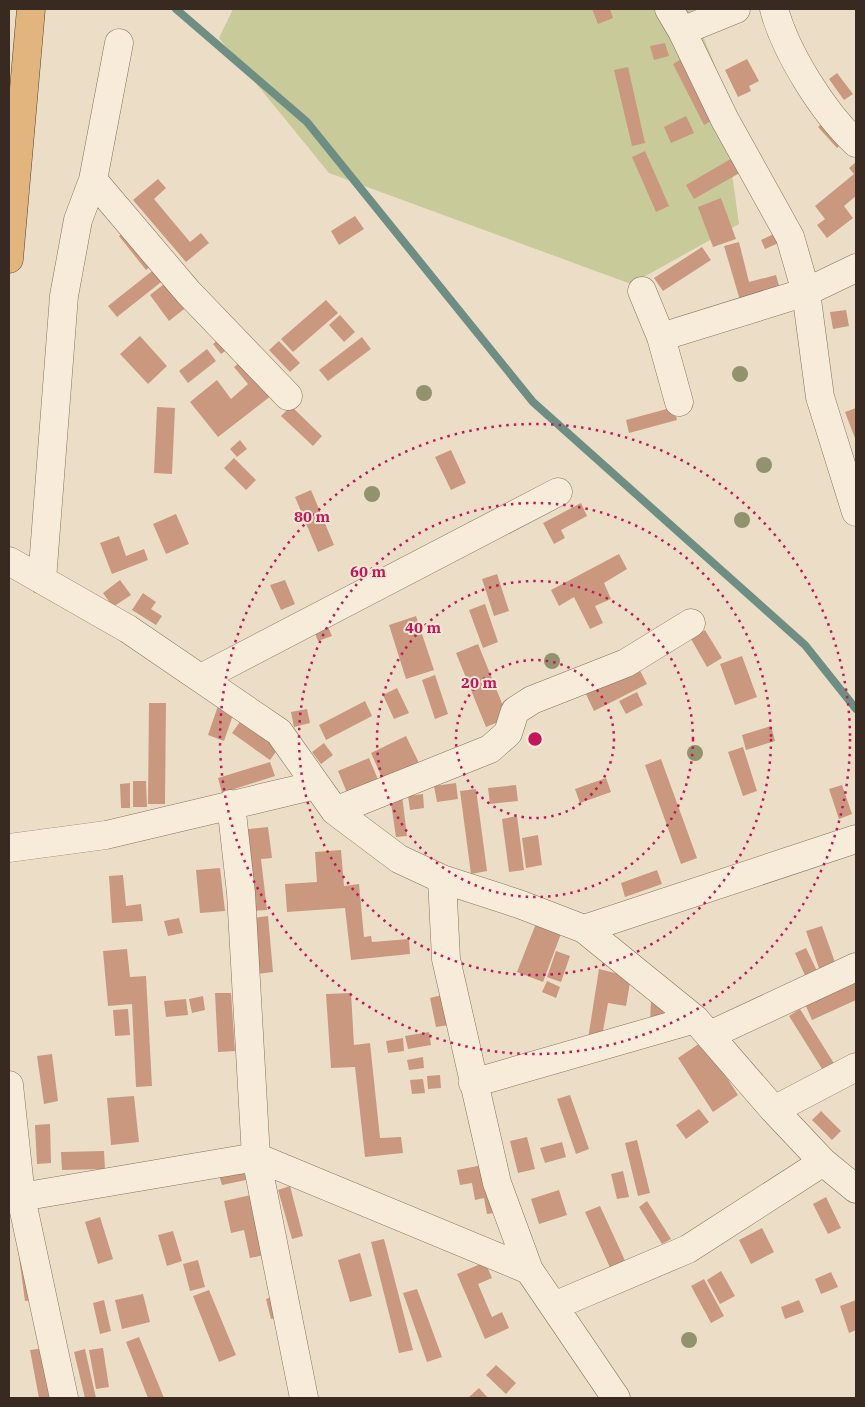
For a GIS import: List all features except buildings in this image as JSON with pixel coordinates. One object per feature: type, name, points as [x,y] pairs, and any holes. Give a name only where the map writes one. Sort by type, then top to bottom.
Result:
[{"type":"highway","points":[[9,259],[30,9]]},
{"type":"street","points":[[736,9],[676,20],[725,120],[790,237],[806,292],[820,397],[854,496]]},
{"type":"street","points":[[774,9],[778,24],[804,76],[824,106],[856,143]]},
{"type":"street","points":[[42,580],[64,296],[78,220],[93,180],[120,43]]},
{"type":"street","points":[[93,180],[188,292],[288,396]]},
{"type":"street","points":[[661,336],[806,292],[856,268]]},
{"type":"street","points":[[642,292],[661,336],[679,402]]},
{"type":"street","points":[[201,678],[558,492]]},
{"type":"street","points":[[9,561],[128,628],[279,732],[336,812],[399,859],[442,879],[519,904],[584,929],[702,1027],[774,1110],[823,1162],[856,1188]]},
{"type":"street","points":[[336,812],[490,749],[508,733],[515,711],[532,700],[626,663],[690,623]]},
{"type":"street","points":[[9,848],[106,835],[316,785]]},
{"type":"street","points":[[231,804],[241,892],[256,1157],[304,1398]]},
{"type":"street","points":[[584,929],[856,838]]},
{"type":"street","points":[[442,879],[446,959],[497,1183],[529,1270],[616,1398]]},
{"type":"street","points":[[473,1083],[702,1027],[856,968]]},
{"type":"street","points":[[774,1110],[856,1067]]},
{"type":"street","points":[[9,1085],[21,1197],[64,1398]]},
{"type":"street","points":[[21,1197],[256,1157],[529,1270]]},
{"type":"street","points":[[554,1306],[688,1249],[823,1162]]},
{"type":"green space","points":[[233,9],[692,9],[718,73],[739,224],[631,284],[329,173],[219,38]]},
{"type":"waterway","points":[[176,9],[307,122],[533,402],[805,645],[856,709]]}]
